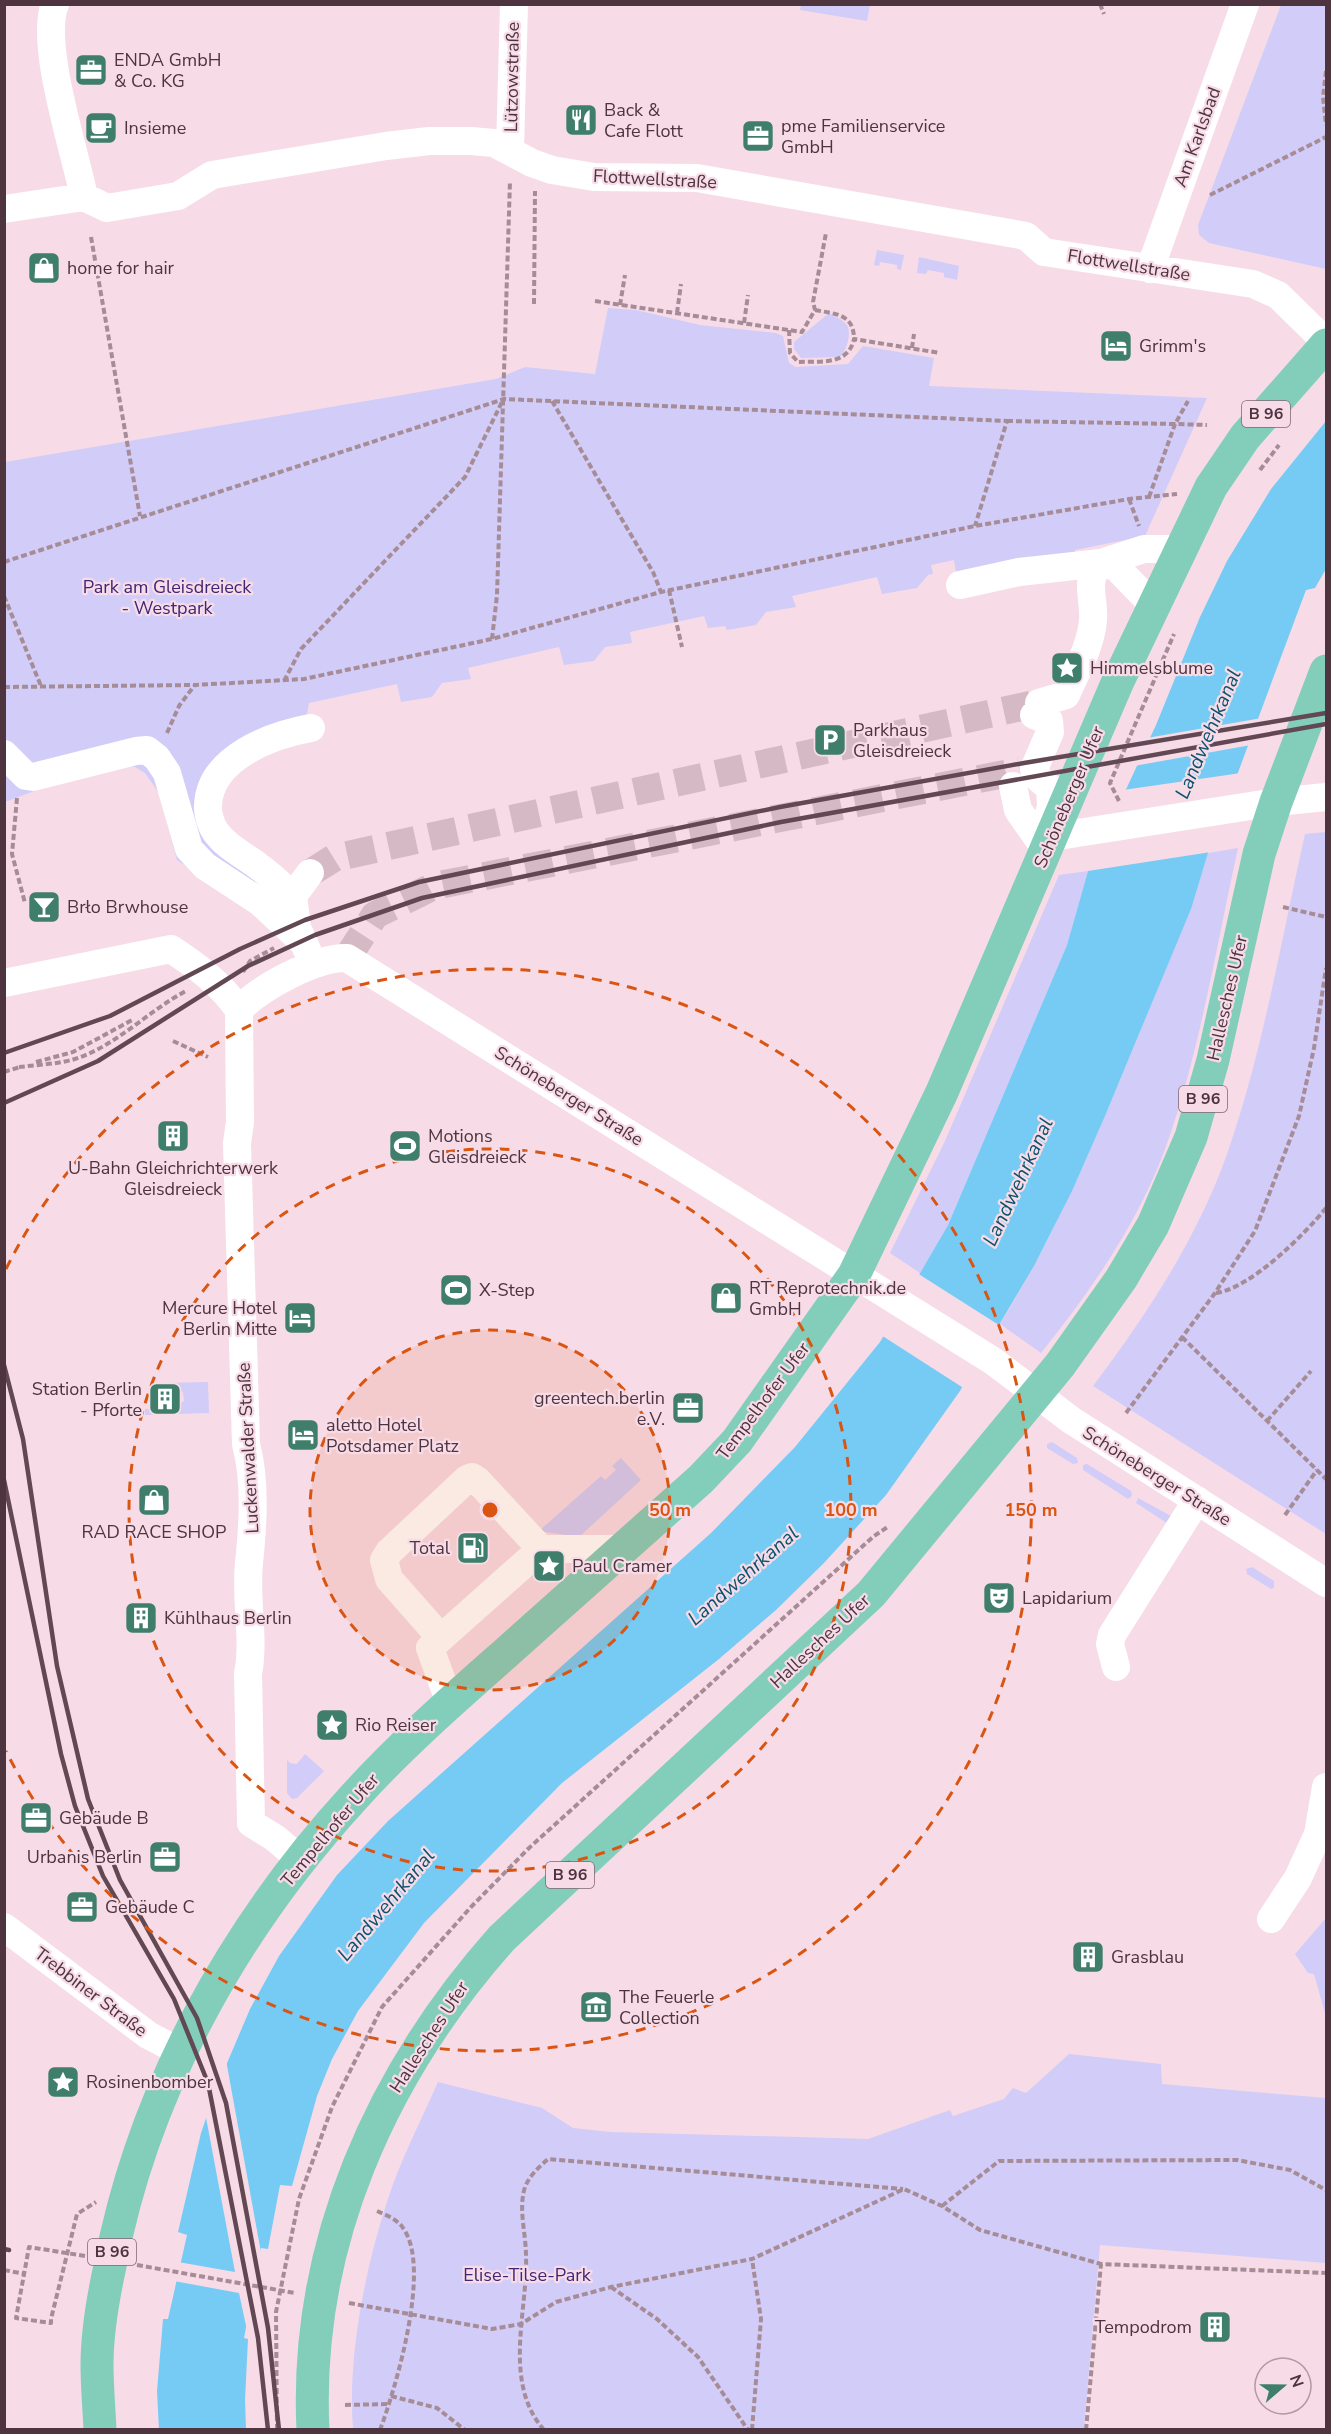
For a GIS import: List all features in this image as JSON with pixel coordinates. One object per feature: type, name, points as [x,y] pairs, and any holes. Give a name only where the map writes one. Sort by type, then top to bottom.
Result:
[{"type":"main road","name":"Schöneberger Ufer","points":[[854,1275],[942,1092],[1049,844],[1164,616],[1179,549],[1210,487],[1245,437],[1326,344]]},
{"type":"main road","name":"B 96","points":[[1261,805],[1326,671]]},
{"type":"main road","name":"Hallesches Ufer","points":[[313,2430],[312,2362],[318,2317],[346,2196],[371,2134],[420,2044],[441,2013],[462,1984],[502,1938],[871,1594],[1037,1393],[1122,1279],[1153,1225],[1173,1180],[1206,1090],[1259,854],[1261,805]]},
{"type":"main road","name":"Tempelhofer Ufer","points":[[100,2430],[98,2353],[103,2301],[119,2218],[145,2134],[180,2052],[262,1913],[301,1860],[354,1797],[450,1703],[700,1479],[736,1441],[854,1275]]},
{"type":"street","points":[[4,209],[84,196],[53,58],[51,15],[55,4]]},
{"type":"street","name":"Lützowstraße","points":[[510,150],[513,4]]},
{"type":"street","name":"Am Karlsbad","points":[[1150,269],[1245,4]]},
{"type":"street","name":"Flottwellstraße","points":[[84,196],[107,208],[178,196],[212,175],[429,141],[494,143],[532,163],[552,170],[594,177],[697,178],[971,224],[1026,236],[1044,252],[1253,284],[1278,295],[1326,344]]},
{"type":"street","points":[[960,585],[1019,572],[1101,563],[1144,549],[1179,549]]},
{"type":"street","points":[[1101,563],[1116,567],[1164,616]]},
{"type":"street","points":[[1049,844],[1045,830],[1052,806],[1050,788],[1038,778],[1034,769],[1050,732],[1049,721],[1037,709],[1066,695],[1089,640],[1094,619],[1091,578],[1101,563]]},
{"type":"street","points":[[309,954],[297,928],[293,897],[260,867],[232,848],[214,830],[207,810],[208,789],[220,770],[234,758],[291,732],[311,728]]},
{"type":"street","points":[[4,754],[26,776],[33,777],[136,750],[147,750],[157,758],[167,773],[189,849],[205,866],[260,902],[309,954]]},
{"type":"street","points":[[1013,786],[1018,810],[1049,844]]},
{"type":"street","points":[[1049,844],[1092,833],[1261,805],[1326,797]]},
{"type":"street","points":[[293,897],[310,873]]},
{"type":"street","points":[[4,983],[171,949],[194,963],[238,1010]]},
{"type":"street","name":"Schöneberger Straße","points":[[238,1010],[249,999],[309,954],[347,958],[993,1361],[1071,1420],[1326,1583]]},
{"type":"street","name":"Luckenwalder Straße","points":[[238,1010],[238,1176],[246,1444],[250,1461],[252,1528],[249,1564],[251,1658],[248,1674],[251,1823],[275,1838],[301,1860]]},
{"type":"street","points":[[441,1638],[389,1579],[384,1560],[389,1552],[467,1479],[472,1477],[478,1481],[541,1549]]},
{"type":"street","points":[[1116,1667],[1110,1644],[1112,1635],[1197,1500]]},
{"type":"street","points":[[450,1703],[430,1648],[441,1638],[541,1549],[622,1549]]},
{"type":"street","points":[[1271,1919],[1299,1878],[1323,1826],[1326,1787]]},
{"type":"street","name":"Trebbiner Straße","points":[[4,1927],[148,2036],[180,2052]]},
{"type":"path","points":[[1100,4],[1104,14]]},
{"type":"path","points":[[1326,71],[1323,98],[1326,125]]},
{"type":"path","points":[[1210,195],[1326,137]]},
{"type":"path","points":[[492,639],[498,596],[510,182]]},
{"type":"path","points":[[534,304],[535,186]]},
{"type":"path","points":[[595,301],[802,332],[815,310],[813,302],[826,233]]},
{"type":"path","points":[[91,237],[140,516]]},
{"type":"path","points":[[620,304],[626,275]]},
{"type":"path","points":[[677,313],[681,284]]},
{"type":"path","points":[[744,323],[748,296]]},
{"type":"path","points":[[789,330],[790,353],[798,362],[837,360],[846,355],[854,339],[853,329],[846,318],[836,312],[815,310]]},
{"type":"path","points":[[912,348],[914,334]]},
{"type":"path","points":[[854,339],[940,353]]},
{"type":"path","points":[[284,681],[301,649],[465,477],[504,399]]},
{"type":"path","points":[[4,562],[504,399],[1007,421],[1208,425]]},
{"type":"path","points":[[551,401],[653,572],[661,592]]},
{"type":"path","points":[[1149,497],[1175,424],[1188,401]]},
{"type":"path","points":[[975,525],[1007,421]]},
{"type":"path","points":[[1255,477],[1283,440]]},
{"type":"path","points":[[4,687],[195,685],[304,679],[492,639],[669,590],[975,525],[1171,495]]},
{"type":"path","points":[[669,590],[682,647]]},
{"type":"path","points":[[4,596],[41,686]]},
{"type":"path","points":[[1114,791],[1110,783],[1174,636],[1164,616]]},
{"type":"path","points":[[157,758],[179,706],[195,685]]},
{"type":"path","points":[[17,797],[12,854],[25,903]]},
{"type":"path","points":[[1283,907],[1326,916]]},
{"type":"path","points":[[1126,1413],[1215,1293],[1255,1231],[1285,1157],[1305,1088],[1326,969]]},
{"type":"path","points":[[19,1067],[75,1059],[118,1037],[165,1002]]},
{"type":"path","points":[[4,1071],[73,1052],[134,1019]]},
{"type":"path","points":[[173,1041],[208,1057]]},
{"type":"path","points":[[1215,1293],[1226,1292],[1261,1270],[1288,1248],[1326,1208]]},
{"type":"path","points":[[1182,1337],[1326,1479]]},
{"type":"path","points":[[1267,1421],[1311,1371]]},
{"type":"path","points":[[1285,1515],[1317,1470]]},
{"type":"path","points":[[544,2430],[530,2404],[523,2381],[521,2324],[526,2257],[522,2204],[526,2186],[535,2171],[548,2159],[904,2189],[942,2206],[980,2230],[1101,2264],[1326,2273]]},
{"type":"path","points":[[942,2206],[999,2161],[1237,2160],[1290,2170],[1326,2190]]},
{"type":"path","points":[[387,2310],[492,2329],[521,2324],[556,2302],[610,2287],[752,2259],[904,2189]]},
{"type":"path","points":[[57,2250],[29,2247],[16,2318],[51,2323],[77,2214],[98,2200]]},
{"type":"path","points":[[377,2211],[393,2218],[403,2227],[410,2240],[415,2287],[390,2404],[380,2430]]},
{"type":"path","points":[[750,2430],[761,2319],[752,2259]]},
{"type":"path","points":[[1086,2430],[1101,2264]]},
{"type":"path","points":[[4,2270],[25,2274]]},
{"type":"path","points":[[175,2271],[270,2289]]},
{"type":"path","points":[[610,2287],[657,2319],[698,2357],[750,2430]]},
{"type":"path","points":[[391,2396],[437,2408],[465,2430]]},
{"type":"path","points":[[345,2405],[390,2404]]},
{"type":"green space","points":[[801,4],[870,5],[867,21],[800,10]]},
{"type":"green space","points":[[1281,5],[1326,5],[1326,269],[1209,243],[1199,235],[1198,225]]},
{"type":"green space","points":[[877,250],[904,255],[901,270],[897,269],[897,265],[880,262],[879,266],[874,265]]},
{"type":"green space","points":[[919,257],[959,266],[957,280],[944,277],[944,273],[928,270],[926,274],[917,273]]},
{"type":"green space","name":"Park am Gleisdreieck - Westpark","points":[[608,308],[636,310],[700,325],[776,333],[783,336],[789,363],[796,367],[848,364],[863,346],[934,358],[929,386],[1207,398],[1145,536],[1075,550],[1075,559],[956,572],[954,560],[931,565],[933,574],[928,575],[917,588],[882,594],[877,577],[792,596],[796,607],[766,612],[756,625],[727,630],[725,626],[708,628],[704,616],[630,632],[632,643],[605,647],[594,661],[564,665],[559,647],[468,668],[471,679],[442,683],[432,697],[401,702],[397,684],[309,703],[307,714],[266,728],[224,751],[205,770],[199,783],[196,797],[263,881],[250,908],[177,860],[159,793],[145,773],[135,767],[109,763],[5,802],[5,462],[496,379],[525,367],[595,374]]},
{"type":"green space","points":[[829,313],[848,327],[848,341],[842,354],[840,357],[801,358],[794,349],[794,342]]},
{"type":"green space","points":[[1326,832],[1326,1534],[1093,1386],[1169,1275],[1186,1246],[1215,1185],[1251,1076],[1305,834]]},
{"type":"green space","points":[[1238,848],[1191,1065],[1159,1165],[1115,1250],[1080,1302],[1041,1353],[1000,1324],[1059,1218],[1093,1144],[1176,943],[1208,853]]},
{"type":"green space","points":[[1088,871],[1067,945],[948,1225],[920,1273],[890,1253],[945,1141],[1059,875]]},
{"type":"green space","points":[[208,1382],[209,1413],[145,1415],[145,1409],[174,1408],[184,1401],[179,1387],[162,1386],[162,1383]]},
{"type":"green space","points":[[1052,1442],[1077,1458],[1078,1463],[1073,1464],[1047,1448],[1047,1444]]},
{"type":"green space","points":[[621,1458],[641,1480],[579,1537],[539,1531],[601,1476],[605,1480],[616,1470],[612,1466]]},
{"type":"green space","points":[[1087,1464],[1131,1491],[1132,1496],[1128,1499],[1083,1470],[1083,1465]]},
{"type":"green space","points":[[1138,1498],[1171,1516],[1167,1523],[1136,1503]]},
{"type":"green space","points":[[1252,1567],[1274,1581],[1274,1588],[1271,1589],[1247,1574],[1246,1569]]},
{"type":"green space","points":[[305,1754],[324,1771],[297,1798],[292,1799],[287,1793],[287,1760],[297,1764]]},
{"type":"green space","points":[[1326,1918],[1326,2017],[1314,1974],[1308,1973],[1295,1954]]},
{"type":"green space","name":"Elise-Tilse-Park","points":[[1069,2054],[1161,2064],[1162,2084],[1326,2098],[1326,2263],[1100,2245],[1084,2429],[353,2429],[353,2369],[367,2275],[392,2187],[438,2082],[542,2108],[573,2128],[611,2132],[868,2139],[950,2110],[953,2116],[1004,2099],[1013,2088],[1026,2093]]},
{"type":"water","name":"Landwehrkanal","points":[[1326,421],[1326,569],[1315,588],[1306,590],[1208,853],[1191,909],[1105,1116],[1072,1191],[1034,1266],[960,1391],[886,1495],[824,1563],[776,1610],[719,1659],[562,1783],[424,1923],[358,2011],[332,2059],[317,2096],[292,2186],[280,2185],[268,2249],[261,2248],[244,2338],[248,2339],[246,2429],[159,2430],[157,2391],[163,2319],[168,2319],[187,2235],[178,2232],[201,2133],[216,2089],[250,2009],[279,1956],[337,1875],[388,1821],[711,1533],[795,1447],[880,1342],[948,1225],[1067,945],[1088,871],[1156,725],[1200,617],[1227,561],[1271,489]]},
{"type":"pier","points":[[1262,718],[1251,745],[1134,766],[1147,738]]},
{"type":"pier","points":[[1241,773],[1211,852],[1088,871],[1089,862],[1123,790]]},
{"type":"pier","points":[[917,1273],[1002,1327],[965,1389],[881,1335]]},
{"type":"pier","points":[[226,2060],[262,2258],[248,2335],[239,2293],[174,2281],[178,2262],[235,2272],[205,2112]]},
{"type":"tunnel","points":[[310,873],[334,858],[1039,703]]},
{"type":"tunnel","points":[[347,958],[375,915],[434,886],[1020,771]]},
{"type":"railway","points":[[4,1053],[110,1016],[240,949],[305,920],[419,882],[780,807],[1024,763],[1326,713]]},
{"type":"railway","points":[[4,1103],[98,1061],[248,966],[315,935],[422,898],[781,822],[1326,724]]},
{"type":"railway","points":[[4,1365],[23,1439],[57,1666],[88,1799],[120,1880],[197,2018],[226,2103],[268,2328],[279,2430]]},
{"type":"railway","points":[[4,1480],[61,1754],[75,1806],[103,1876],[174,1999],[208,2083],[258,2338],[268,2430]]},
{"type":"railway","points":[[4,2249],[9,2250]]},
{"type":"place","name":"ENDA GmbH & Co. KG","points":[[91,70]]},
{"type":"place","name":"Back & Cafe Flott","points":[[581,120]]},
{"type":"place","name":"Insieme","points":[[101,128]]},
{"type":"place","name":"pme Familienservice GmbH","points":[[758,136]]},
{"type":"place","name":"home for hair","points":[[44,268]]},
{"type":"place","name":"Grimm's","points":[[1116,346]]},
{"type":"place","name":"Himmelsblume","points":[[1067,668]]},
{"type":"place","name":"Parkhaus Gleisdreieck","points":[[830,740]]},
{"type":"place","name":"Brło Brwhouse","points":[[44,907]]},
{"type":"place","name":"U-Bahn Gleichrichterwerk Gleisdreieck","points":[[173,1136]]},
{"type":"place","name":"Motions Gleisdreieck","points":[[405,1146]]},
{"type":"place","name":"X-Step","points":[[456,1290]]},
{"type":"place","name":"RT Reprotechnik.de GmbH","points":[[726,1298]]},
{"type":"place","name":"Mercure Hotel Berlin Mitte","points":[[300,1318]]},
{"type":"place","name":"Station Berlin - Pforte","points":[[165,1399]]},
{"type":"place","name":"greentech.berlin e.V.","points":[[688,1408]]},
{"type":"place","name":"aletto Hotel Potsdamer Platz","points":[[303,1435]]},
{"type":"place","name":"RAD RACE SHOP","points":[[154,1500]]},
{"type":"place","name":"Total","points":[[473,1548]]},
{"type":"place","name":"Paul Cramer","points":[[549,1566]]},
{"type":"place","name":"Lapidarium","points":[[999,1598]]},
{"type":"place","name":"Kühlhaus Berlin","points":[[141,1618]]},
{"type":"place","name":"Rio Reiser","points":[[332,1725]]},
{"type":"place","name":"Gebäude B","points":[[36,1818]]},
{"type":"place","name":"Urbanis Berlin","points":[[165,1857]]},
{"type":"place","name":"Gebäude C","points":[[82,1907]]},
{"type":"place","name":"Grasblau","points":[[1088,1957]]},
{"type":"place","name":"The Feuerle Collection","points":[[596,2007]]},
{"type":"place","name":"Rosinenbomber","points":[[63,2082]]},
{"type":"place","name":"Tempodrom","points":[[1215,2327]]}]
